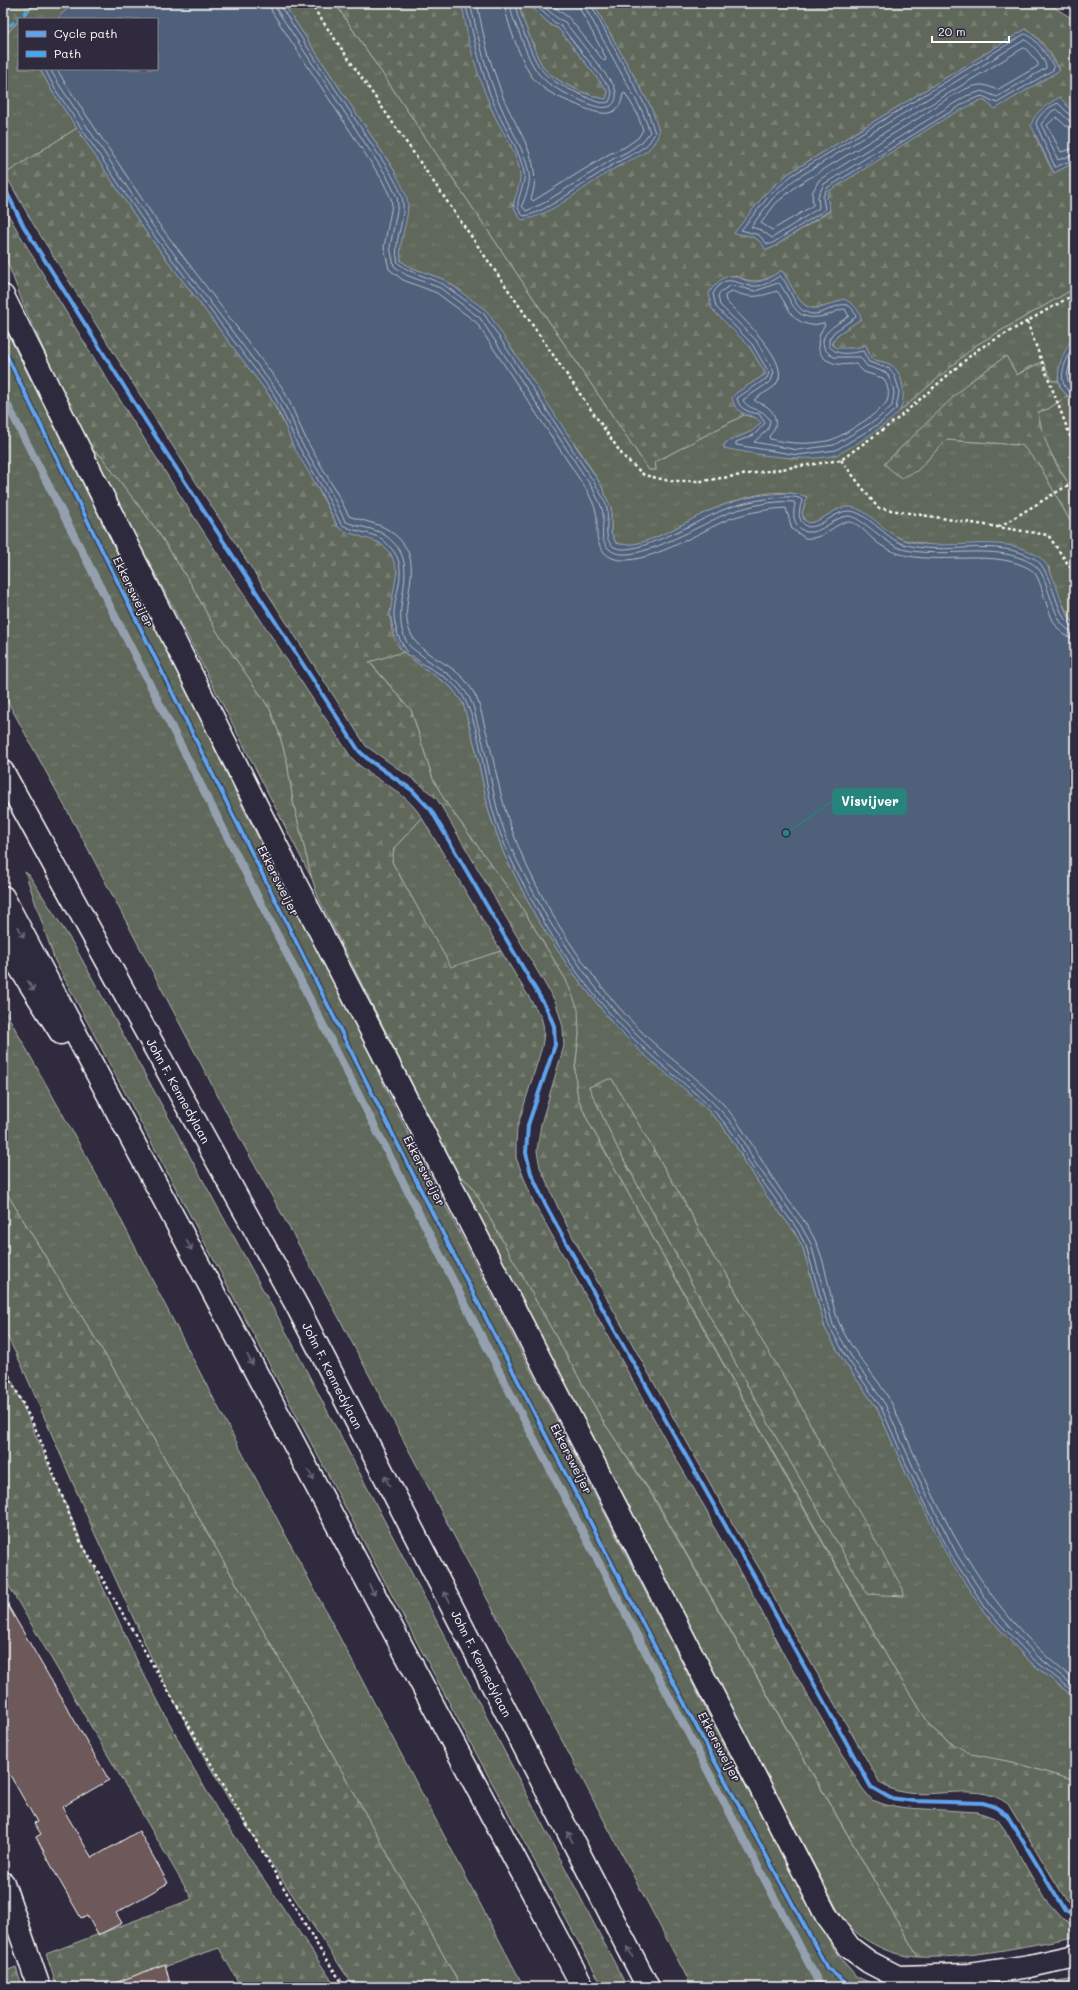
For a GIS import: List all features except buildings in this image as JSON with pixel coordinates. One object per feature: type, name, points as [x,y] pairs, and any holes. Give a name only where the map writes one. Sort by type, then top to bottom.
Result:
[{"type":"main road","name":"Ekkersweijer","points":[[3,296],[287,867],[826,1915],[850,1948],[869,1962],[898,1976],[968,1975],[1030,1966],[1075,1956]]},
{"type":"main road","name":"John F. Kennedylaan","points":[[3,772],[297,1306],[648,1987]]},
{"type":"main road","points":[[3,897],[583,1987]]},
{"type":"main road","points":[[3,941],[171,1211]]},
{"type":"main road","points":[[3,1882],[39,1987]]},
{"type":"path","points":[[310,3],[623,456],[644,475],[670,481],[702,481],[841,460],[896,420],[977,350],[1075,294]]},
{"type":"path","points":[[1027,322],[1075,449]]},
{"type":"path","points":[[841,460],[878,508],[1048,535],[1075,574]]},
{"type":"path","points":[[999,527],[1075,482]]},
{"type":"path","points":[[3,1364],[37,1432],[79,1539],[322,1954],[345,1987]]},
{"type":"green space","points":[[3,3],[36,3],[21,18],[18,18],[18,22],[3,37]]},
{"type":"green space","points":[[36,3],[73,3],[58,18],[22,18]]},
{"type":"green space","points":[[283,3],[335,3],[649,470],[656,470],[655,462],[744,415],[757,418],[762,423],[752,431],[725,443],[724,448],[798,459],[881,427],[976,345],[1075,288],[1075,334],[1059,368],[1058,381],[1052,381],[1030,366],[1017,375],[1006,356],[968,383],[884,464],[917,471],[946,440],[1022,445],[1040,466],[1075,530],[1075,625],[1059,598],[1049,567],[904,540],[888,532],[862,511],[838,509],[816,522],[809,523],[804,520],[802,513],[807,497],[794,493],[769,493],[748,497],[709,511],[651,539],[626,545],[616,543],[611,533],[611,508],[601,485],[580,451],[461,291],[445,280],[410,267],[401,261],[399,248],[408,206],[394,170]]},
{"type":"green space","points":[[335,3],[461,3],[479,72],[488,99],[497,120],[514,151],[520,167],[520,184],[512,206],[617,167],[648,149],[651,107],[593,3],[1047,3],[1075,20],[1075,115],[1059,97],[1035,136],[1054,173],[1075,162],[1075,288],[976,345],[900,411],[902,399],[901,381],[900,376],[892,366],[871,359],[866,345],[856,348],[836,349],[832,343],[837,335],[861,319],[843,299],[819,308],[811,308],[800,300],[781,271],[768,278],[757,281],[747,280],[733,275],[712,309],[749,346],[766,374],[736,393],[735,406],[744,415],[655,462],[656,470],[649,470]],"holes":[[[1026,29],[1046,47],[1060,70],[996,108],[981,100],[948,116],[828,191],[827,197],[830,211],[772,248],[766,250],[760,241],[753,237],[734,233],[789,173]]]},
{"type":"green space","points":[[520,3],[527,3],[552,26],[558,28],[606,89],[608,93],[606,99],[599,98],[572,88],[555,78],[543,67],[536,54],[523,20],[520,10]]},
{"type":"green space","points":[[18,22],[18,70],[41,70],[52,91],[77,128],[5,174],[3,171],[3,37]]},
{"type":"green space","points":[[77,128],[146,232],[269,395],[338,527],[348,532],[376,540],[390,552],[397,568],[391,613],[392,632],[396,642],[403,652],[369,662],[411,710],[433,779],[447,804],[519,903],[566,980],[578,1009],[579,1034],[575,1069],[576,1085],[578,1098],[588,1121],[835,1565],[893,1667],[931,1727],[946,1740],[971,1754],[1012,1762],[1075,1781],[1075,1907],[1068,1903],[1008,1804],[994,1796],[978,1793],[911,1793],[895,1790],[880,1783],[774,1598],[765,1578],[731,1521],[577,1245],[560,1212],[540,1167],[537,1151],[541,1124],[564,1046],[563,1027],[556,1003],[437,799],[420,784],[366,746],[154,417],[32,222],[5,174]]},
{"type":"green space","points":[[3,206],[86,346],[129,415],[261,621],[351,757],[369,773],[406,798],[422,818],[394,848],[392,862],[451,967],[501,951],[541,1017],[544,1033],[542,1047],[517,1128],[516,1144],[516,1158],[533,1201],[679,1464],[707,1511],[712,1524],[752,1593],[784,1655],[862,1788],[872,1800],[886,1805],[907,1808],[978,1812],[997,1819],[1005,1830],[1045,1900],[1063,1920],[1075,1927],[1075,1937],[977,1954],[918,1957],[654,1497],[603,1421],[471,1185],[457,1173],[318,897],[312,879],[293,801],[287,761],[270,709],[216,630],[191,584],[157,530],[101,456],[87,446],[23,304],[3,250]]},
{"type":"green space","points":[[3,324],[197,712],[246,814],[350,1011],[391,1100],[733,1762],[813,1913],[837,1954],[857,1977],[881,1987],[692,1987],[338,1316],[242,1142],[86,845],[3,693]]},
{"type":"green space","points":[[1006,356],[1017,375],[1043,361],[1052,381],[1058,381],[1067,396],[1048,409],[1038,412],[1042,430],[1051,454],[1063,476],[1075,488],[1075,530],[1040,466],[1022,445],[946,440],[917,471],[901,478],[884,464],[968,383]]},
{"type":"green space","points":[[1067,396],[1075,400],[1074,488],[1068,483],[1044,441],[1038,412],[1048,409]]},
{"type":"green space","points":[[87,446],[101,456],[157,530],[191,584],[216,630],[270,709],[287,761],[293,801],[312,879],[165,592]]},
{"type":"green space","points":[[403,652],[451,687],[463,703],[476,750],[489,812],[504,854],[536,917],[568,966],[613,1024],[703,1105],[722,1125],[741,1154],[745,1165],[750,1169],[766,1195],[794,1231],[803,1248],[825,1328],[843,1360],[877,1408],[906,1473],[984,1612],[1028,1660],[1075,1698],[1075,1781],[1012,1762],[971,1755],[946,1740],[931,1727],[893,1667],[588,1121],[578,1098],[575,1069],[579,1034],[566,980],[519,903],[447,804],[433,779],[411,710],[369,661]],"holes":[[[612,1079],[685,1203],[714,1258],[725,1271],[759,1336],[796,1397],[826,1454],[875,1594],[867,1594],[776,1437],[618,1149],[589,1087]]]},
{"type":"green space","points":[[422,818],[501,951],[451,968],[392,862],[394,848]]},
{"type":"green space","points":[[25,872],[29,875],[74,945],[291,1341],[627,1987],[603,1987],[477,1755],[55,961]]},
{"type":"green space","points":[[3,1007],[116,1210],[207,1386],[524,1987],[461,1987],[301,1697],[112,1366],[3,1187]]},
{"type":"green space","points":[[612,1079],[685,1203],[714,1258],[725,1271],[759,1336],[796,1397],[826,1454],[903,1589],[904,1596],[867,1594],[776,1437],[618,1149],[589,1087]]},
{"type":"green space","points":[[457,1173],[471,1185],[603,1421],[653,1497],[918,1957],[907,1956],[885,1950],[875,1945],[856,1932],[841,1916],[658,1568]]},
{"type":"green space","points":[[3,1187],[112,1366],[301,1697],[461,1987],[354,1987],[231,1803],[204,1757],[152,1659],[95,1534],[22,1366],[3,1328]]},
{"type":"green space","points":[[3,1360],[81,1540],[139,1665],[191,1764],[218,1811],[336,1987],[241,1987],[219,1948],[106,1987],[57,1987],[46,1954],[192,1899],[3,1576]]},
{"type":"green space","points":[[16,1967],[22,1987],[3,1987],[3,1972]]},
{"type":"green space","points":[[1075,1978],[1075,1987],[1022,1987]]},
{"type":"water","points":[[73,3],[283,3],[394,170],[402,187],[406,196],[408,212],[400,253],[401,261],[410,267],[445,280],[487,311],[601,485],[611,508],[611,533],[616,543],[626,545],[651,539],[709,511],[741,500],[758,496],[791,493],[807,497],[802,513],[804,520],[809,523],[820,520],[834,511],[845,507],[857,508],[897,537],[904,540],[920,544],[937,545],[1007,545],[1023,549],[1038,556],[1049,570],[1064,608],[1075,625],[1075,1698],[1028,1660],[984,1612],[949,1559],[906,1473],[877,1408],[843,1360],[825,1328],[803,1248],[794,1231],[766,1195],[750,1169],[745,1165],[741,1154],[722,1125],[703,1105],[640,1051],[613,1024],[568,966],[536,917],[504,854],[489,812],[476,750],[463,703],[451,687],[421,666],[402,650],[394,634],[390,613],[397,571],[391,554],[380,543],[344,531],[338,527],[321,493],[293,446],[282,418],[269,395],[146,232],[52,91],[41,70],[158,70],[158,18],[58,18]]},
{"type":"water","points":[[461,3],[520,3],[520,10],[523,20],[536,54],[543,67],[555,78],[572,88],[599,98],[606,99],[608,93],[606,89],[558,28],[552,26],[527,3],[593,3],[651,107],[659,131],[654,143],[642,154],[606,173],[545,213],[522,220],[514,207],[520,176],[519,167],[514,152],[493,112],[483,86],[469,42]]},
{"type":"water","points":[[1026,29],[1038,39],[1060,70],[995,109],[985,101],[981,100],[949,116],[829,191],[827,197],[830,210],[772,248],[766,250],[760,241],[753,237],[734,233],[766,193],[789,173]]},
{"type":"water","points":[[1060,97],[1075,115],[1075,162],[1054,173],[1031,125],[1039,112]]},
{"type":"water","points":[[781,271],[800,300],[811,308],[819,308],[843,299],[852,304],[861,316],[861,319],[837,335],[832,344],[836,348],[856,348],[866,345],[871,359],[891,365],[899,374],[903,386],[902,405],[897,414],[871,434],[838,454],[826,457],[797,458],[750,453],[724,448],[725,443],[752,431],[761,423],[754,417],[741,412],[735,405],[732,398],[736,393],[766,374],[749,346],[712,309],[709,293],[716,284],[726,277],[733,276],[749,282],[758,282],[765,280]]},
{"type":"water","points":[[1075,334],[1075,400],[1066,394],[1061,387],[1059,370],[1065,351]]},
{"type":"waterway","points":[[3,396],[519,1410],[821,1987]]},
{"type":"marked path","points":[[18,18],[35,3]]},
{"type":"marked path","points":[[3,32],[18,18]]},
{"type":"cycle path","points":[[3,185],[24,227],[147,423],[359,751],[369,760],[412,790],[431,810],[547,1009],[554,1026],[555,1045],[528,1125],[526,1153],[531,1173],[545,1204],[596,1297],[763,1592],[871,1787],[890,1798],[914,1801],[983,1803],[995,1807],[1007,1815],[1065,1911],[1075,1916]]},
{"type":"cycle path","points":[[3,348],[349,1048],[615,1570],[705,1743],[827,1968],[851,1987]]},
{"type":"place","name":"Visvijver","points":[[786,833]]}]
